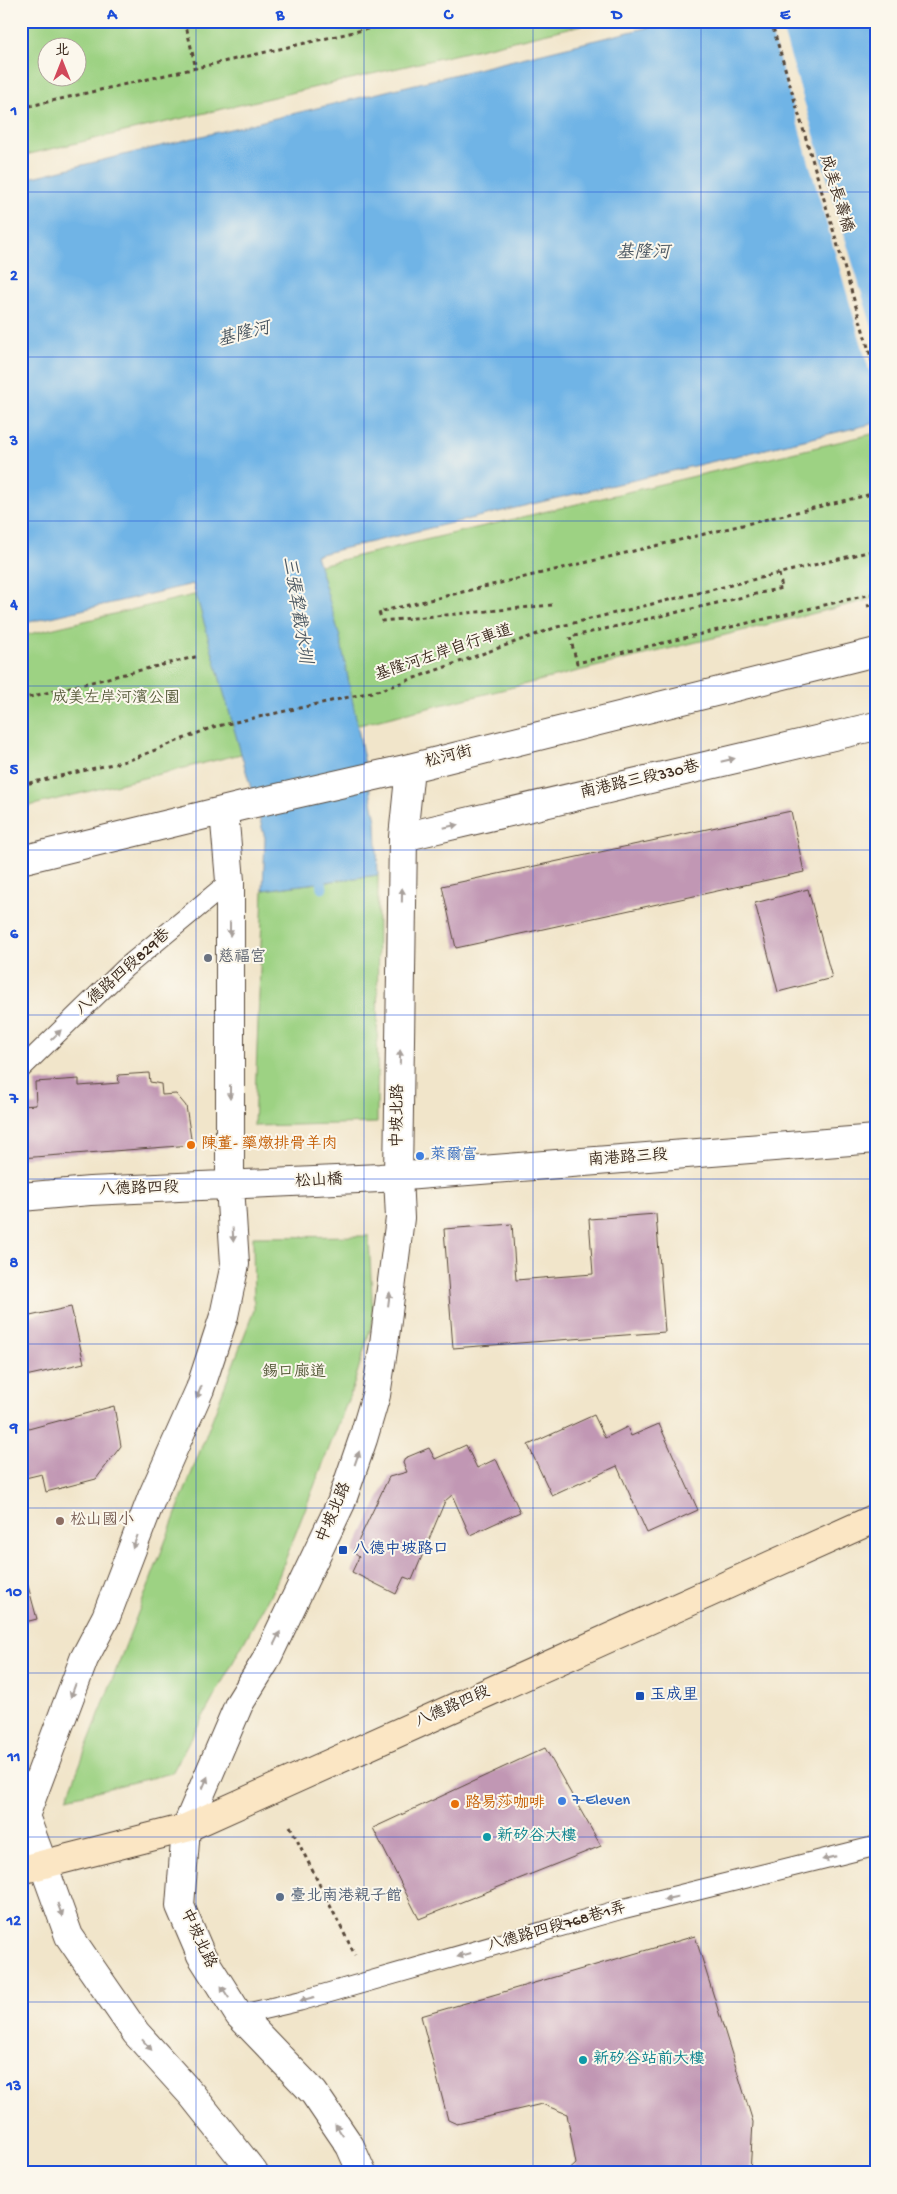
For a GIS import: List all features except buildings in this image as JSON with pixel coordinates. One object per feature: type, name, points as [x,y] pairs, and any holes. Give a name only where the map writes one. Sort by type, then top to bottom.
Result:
[{"type":"main road","name":"八德路四段","points":[[32,1867],[186,1828],[876,1518]]},
{"type":"street","name":"松河街","points":[[21,860],[233,808],[410,768],[876,652]]},
{"type":"street","name":"南港路三段330巷","points":[[403,837],[876,726]]},
{"type":"street","name":"中坡北路","points":[[362,2173],[350,2146],[314,2093],[239,2015],[201,1955],[180,1906],[186,1828],[239,1704],[265,1662],[341,1503],[376,1395],[400,1218],[389,1177],[403,837],[410,768]]},
{"type":"street","points":[[233,808],[230,881],[244,1186],[235,1264],[224,1316],[200,1389],[152,1497],[106,1617],[84,1659],[26,1816],[32,1867],[69,1936],[136,2033],[192,2095],[254,2173]]},
{"type":"street","name":"南港路三段","points":[[389,1177],[876,1139]]},
{"type":"street","name":"松山橋","points":[[244,1186],[389,1177]]},
{"type":"street","name":"八德路四段","points":[[21,1197],[90,1191],[244,1186]]},
{"type":"lane","name":"八德路四段829巷","points":[[21,1070],[125,968],[230,881]]},
{"type":"lane","name":"八德路四段768巷1弄","points":[[239,2015],[368,1982],[622,1909],[876,1846]]},
{"type":"path","points":[[185,21],[196,69]]},
{"type":"path","points":[[21,108],[402,21]]},
{"type":"path","name":"成美長壽橋","points":[[771,21],[876,374]]},
{"type":"path","points":[[552,605],[382,621],[379,612],[876,493]]},
{"type":"path","name":"基隆河左岸自行車道","points":[[21,785],[130,760],[213,728],[381,690],[558,627],[876,550]]},
{"type":"path","points":[[779,574],[782,588],[570,637],[578,663],[876,592]]},
{"type":"path","points":[[867,606],[876,604]]},
{"type":"path","points":[[21,699],[198,656]]},
{"type":"path","points":[[290,1826],[368,1982]]},
{"type":"green space","points":[[21,21],[599,21],[21,156]]},
{"type":"green space","name":"成美左岸河濱公園","points":[[876,433],[876,598],[21,808],[21,636]]},
{"type":"green space","points":[[378,875],[377,1123],[254,1126],[263,890]]},
{"type":"green space","name":"錫口廊道","points":[[369,1236],[373,1320],[353,1387],[275,1586],[172,1773],[67,1798],[254,1310],[253,1237]]},
{"type":"water","name":"基隆河","points":[[674,21],[876,21],[876,423],[316,555],[340,637],[376,821],[378,875],[263,890],[265,838],[193,584],[21,624],[21,180]]},
{"type":"pier","points":[[768,21],[780,21],[876,341],[876,394]]},
{"type":"waterway","name":"三張犂截水圳","points":[[319,867],[322,888]]},
{"type":"place","name":"慈福宮","points":[[208,958]]},
{"type":"place","name":"陳董- 藥燉排骨羊肉","points":[[191,1145]]},
{"type":"place","name":"萊爾富","points":[[420,1156]]},
{"type":"place","name":"松山國小","points":[[60,1521]]},
{"type":"place","name":"八德中坡路口","points":[[343,1550]]},
{"type":"place","name":"玉成里","points":[[640,1696]]},
{"type":"place","name":"7-Eleven","points":[[562,1801]]},
{"type":"place","name":"路易莎咖啡","points":[[455,1804]]},
{"type":"place","name":"新矽谷大樓","points":[[487,1837]]},
{"type":"place","name":"臺北南港親子館","points":[[280,1897]]},
{"type":"place","name":"新矽谷站前大樓","points":[[583,2060]]}]
